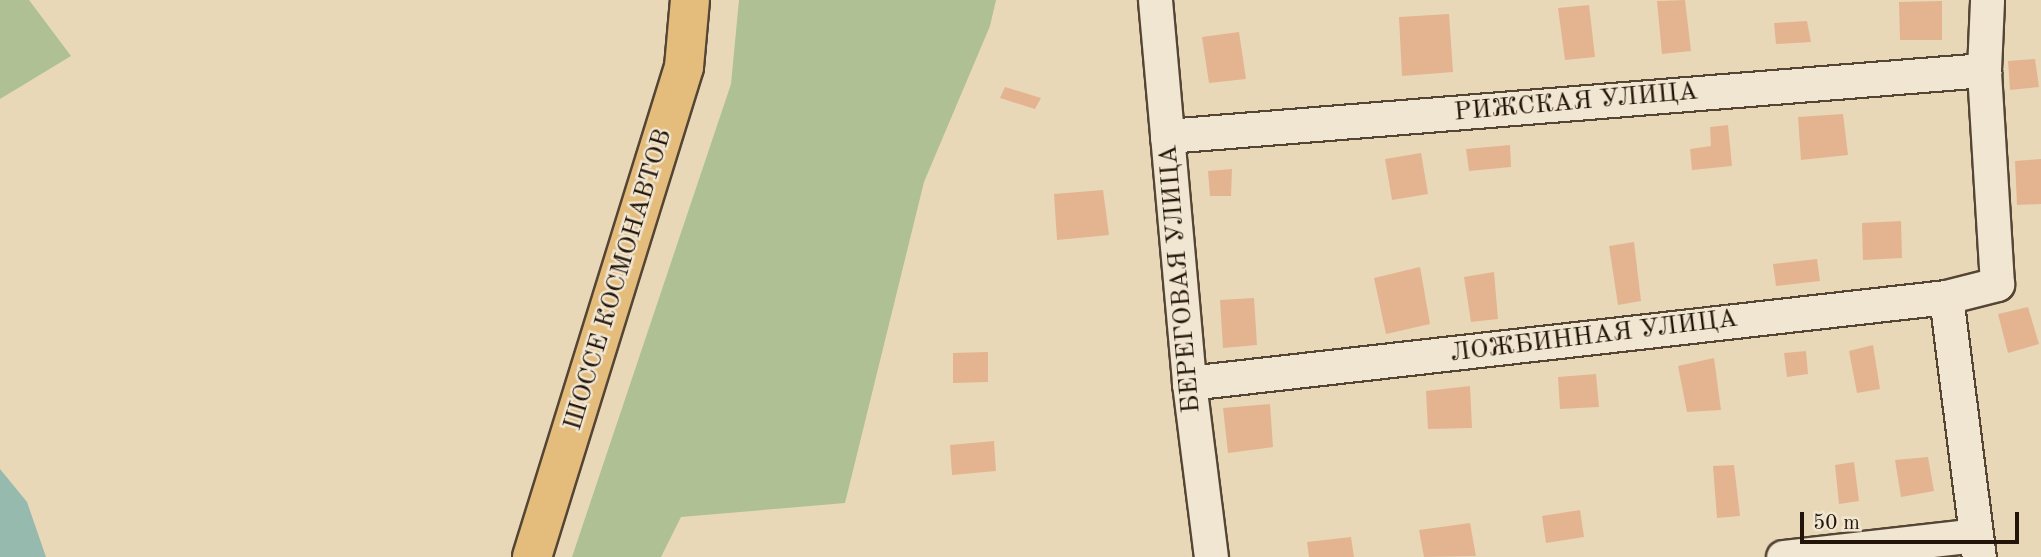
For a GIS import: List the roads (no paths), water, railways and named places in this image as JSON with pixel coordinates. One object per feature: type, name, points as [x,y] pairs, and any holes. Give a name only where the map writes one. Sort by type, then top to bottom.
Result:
[{"type":"main road","name":"ШОССЕ КОСМОНАВТОВ","points":[[532,557],[684,66],[690,0]]},
{"type":"street","name":"БЕРЕГОВАЯ УЛИЦА","points":[[1155,0],[1189,383],[1211,557]]},
{"type":"street","points":[[1984,70],[1987,0]]},
{"type":"street","name":"РИЖСКАЯ УЛИЦА","points":[[1167,136],[1984,70]]},
{"type":"street","name":"ЛОЖБИННАЯ УЛИЦА","points":[[1189,383],[1946,297],[1997,284],[1984,70]]},
{"type":"street","points":[[1783,557],[1977,546],[1946,297]]},
{"type":"water","points":[[0,469],[27,502],[46,557],[0,557]]}]
